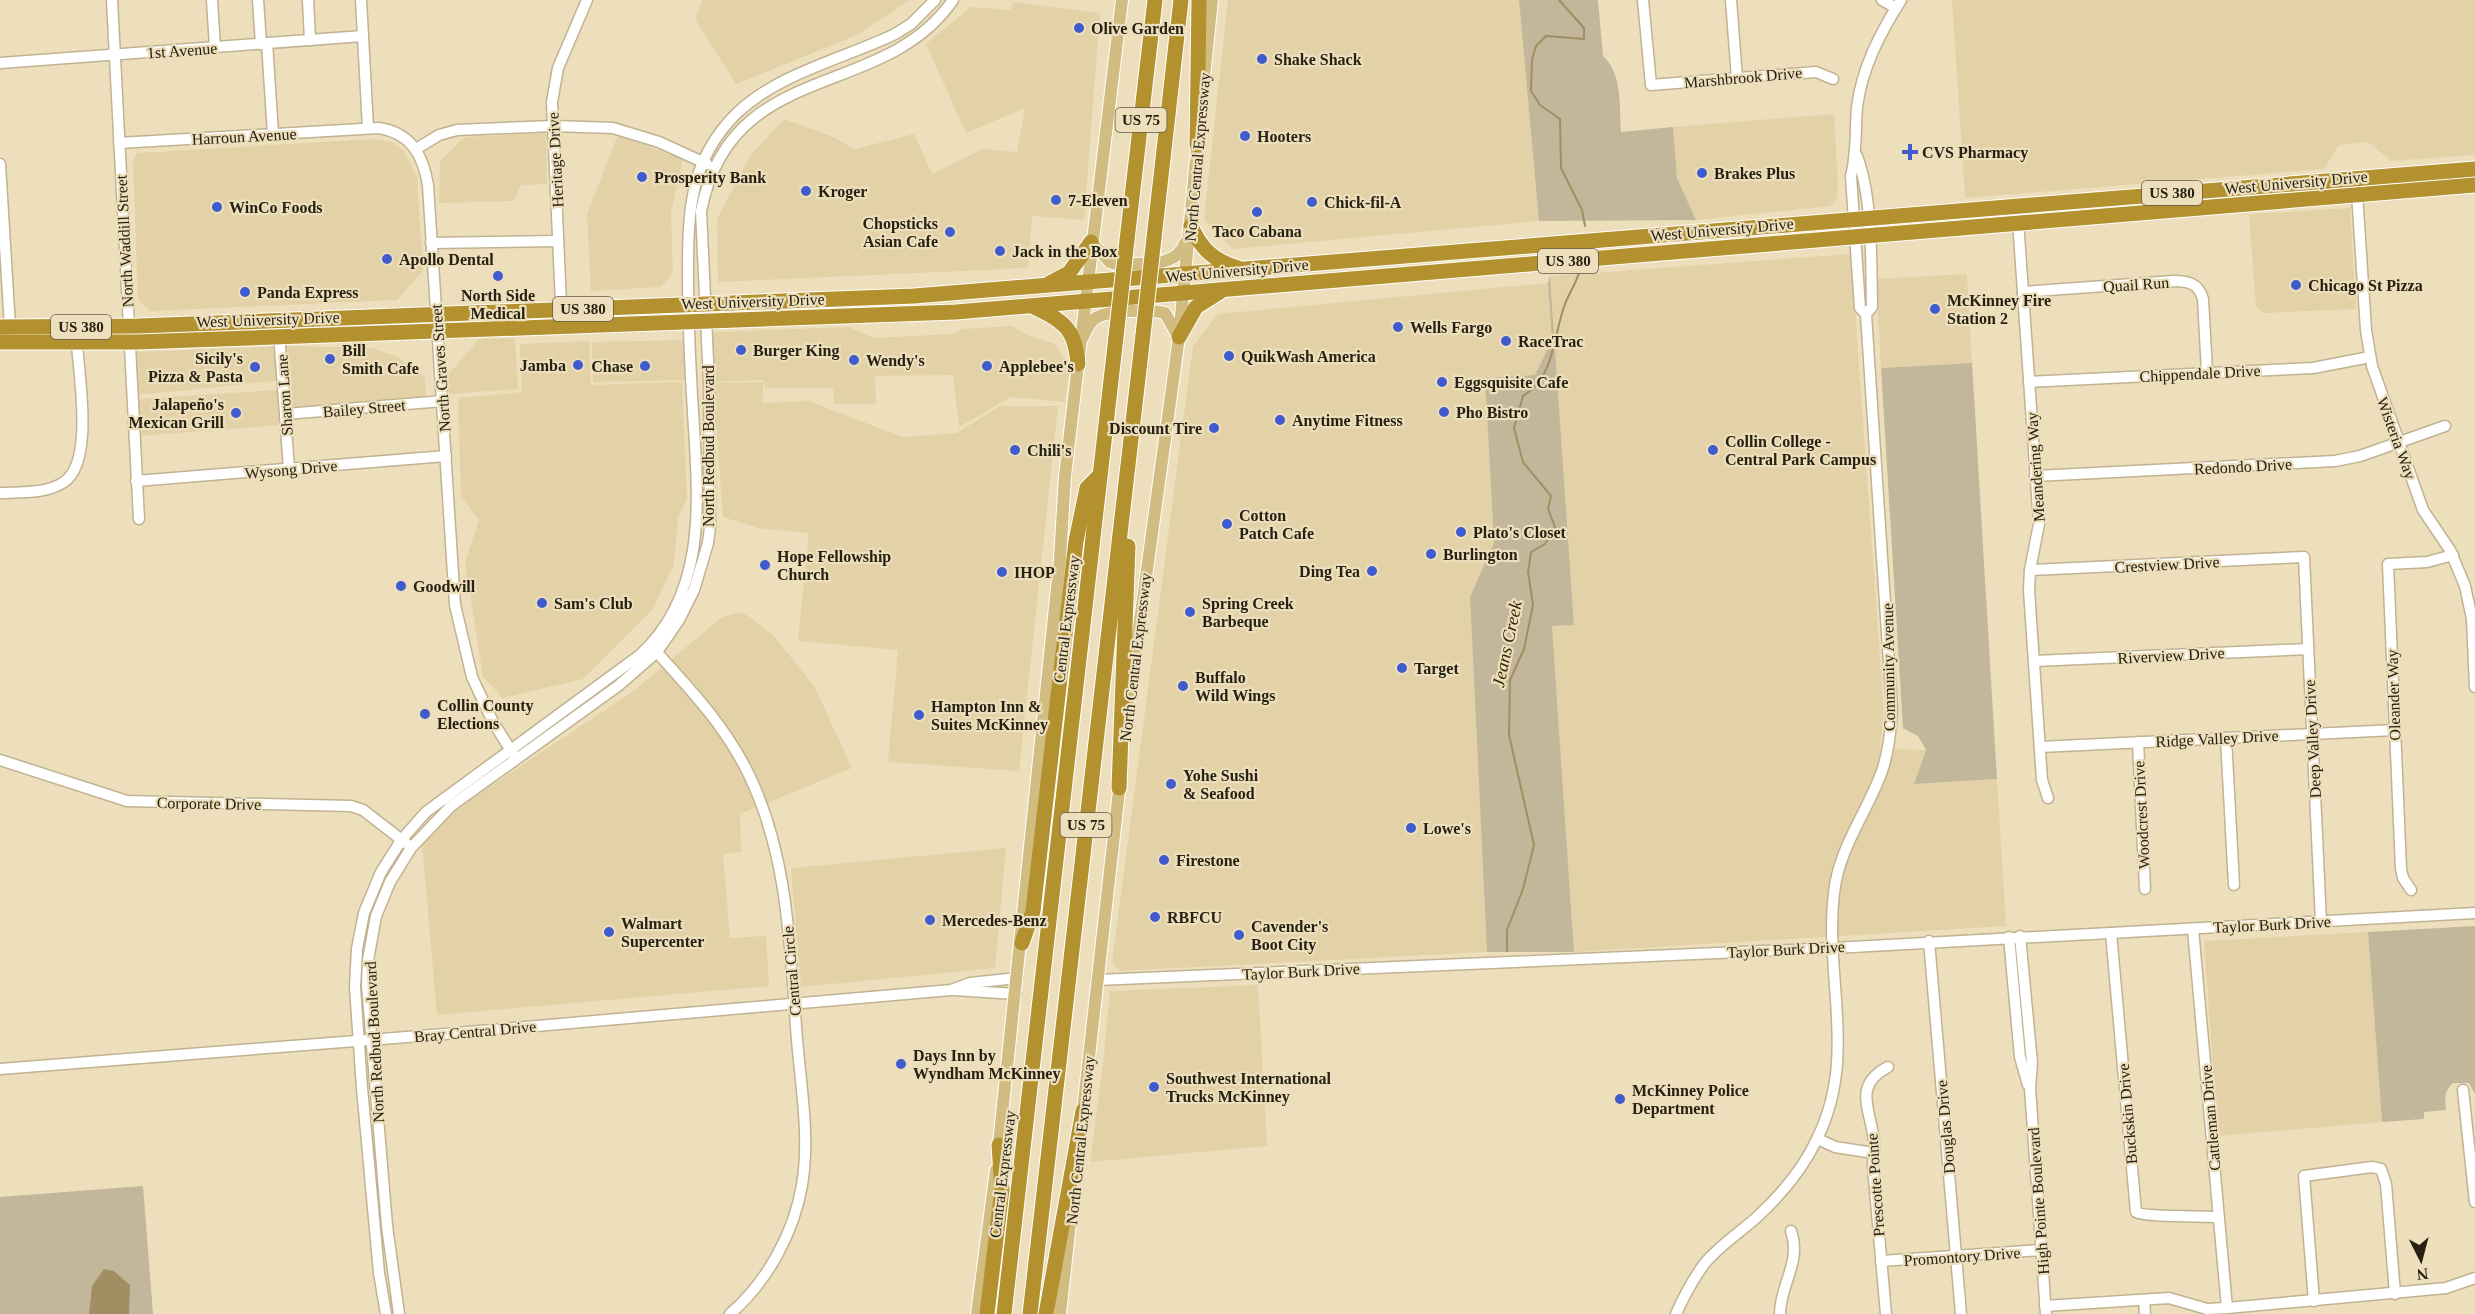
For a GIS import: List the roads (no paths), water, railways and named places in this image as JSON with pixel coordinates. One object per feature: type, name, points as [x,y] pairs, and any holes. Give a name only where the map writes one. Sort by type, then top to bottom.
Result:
[{"type":"highway","name":"Central Expressway","points":[[1004,1314],[1155,0]]},
{"type":"highway","name":"US 75","points":[[1030,1314],[1181,0]]},
{"type":"highway","points":[[1197,145],[1199,0]]},
{"type":"highway","name":"West University Drive","points":[[0,342],[77,344],[956,312],[1347,279],[1862,228],[2018,206],[2475,169]]},
{"type":"highway","name":"West University Drive","points":[[5,327],[130,326],[914,296],[1345,262],[1862,228],[2019,223],[2475,184]]},
{"type":"highway","points":[[1191,226],[1207,253],[1224,264],[1240,269]]},
{"type":"highway","points":[[1042,287],[1069,273],[1091,242]]},
{"type":"highway","points":[[1345,262],[1347,279]]},
{"type":"highway","points":[[1179,337],[1196,307],[1225,289]]},
{"type":"highway","points":[[1032,306],[1056,318],[1068,328],[1077,348],[1077,363]]},
{"type":"highway","points":[[1119,788],[1132,429]]},
{"type":"highway","points":[[1022,943],[1033,911],[1076,541],[1087,488],[1100,475]]},
{"type":"highway","points":[[1046,1314],[1083,1111]]},
{"type":"highway","points":[[987,1314],[1002,1189],[999,1145]]},
{"type":"main road","points":[[977,1314],[1022,943],[1077,363],[1122,0]]},
{"type":"main road","name":"North Central Expressway","points":[[1060,1314],[1148,549],[1179,337],[1212,0]]},
{"type":"main road","points":[[1091,242],[1113,264],[1166,261],[1176,258],[1183,250],[1191,226]]},
{"type":"main road","points":[[1080,344],[1095,318],[1136,311],[1165,313],[1179,337]]},
{"type":"street","name":"North Waddill Street","points":[[112,0],[139,519]]},
{"type":"street","points":[[212,0],[215,47]]},
{"type":"street","points":[[258,0],[273,134]]},
{"type":"street","points":[[308,0],[310,40]]},
{"type":"street","points":[[361,0],[368,128],[399,133],[416,149],[448,131],[553,126],[613,128],[659,142],[715,168]]},
{"type":"street","name":"Heritage Drive","points":[[562,326],[553,126],[554,85],[587,0]]},
{"type":"street","name":"North Redbud Boulevard","points":[[386,1314],[379,1273],[370,1174],[358,1041],[355,972],[361,924],[381,872],[402,839],[442,798],[654,649],[687,577],[695,549],[698,507],[690,364],[688,216],[702,162],[725,126],[757,96],[783,82],[895,34],[911,24],[935,0]]},
{"type":"street","name":"North Redbud Boulevard","points":[[399,1314],[392,1277],[382,1172],[367,976],[373,928],[390,882],[411,848],[451,806],[618,686],[679,620],[694,590],[708,543],[710,508],[709,411],[701,211],[715,168],[734,137],[763,109],[792,94],[902,47],[932,24],[954,0]]},
{"type":"street","name":"Marshbrook Drive","points":[[1643,0],[1651,85],[1816,72],[1833,80]]},
{"type":"street","points":[[1731,0],[1737,78]]},
{"type":"street","points":[[1882,0],[1898,4]]},
{"type":"street","name":"Community Avenue","points":[[1676,1314],[1689,1286],[1706,1262],[1763,1211],[1792,1179],[1818,1139],[1831,1099],[1839,1057],[1840,1028],[1834,948],[1834,894],[1839,863],[1882,770],[1890,737],[1892,709],[1866,314],[1872,307],[1862,228],[1851,177],[1856,156],[1857,105],[1869,57],[1898,4]]},
{"type":"street","name":"1st Avenue","points":[[0,63],[363,36]]},
{"type":"street","name":"Harroun Avenue","points":[[119,144],[368,128]]},
{"type":"street","name":"North Graves Street","points":[[416,149],[427,177],[455,605],[464,651],[481,699],[517,759]]},
{"type":"street","points":[[0,164],[5,327]]},
{"type":"street","name":"Wisteria Way","points":[[2356,177],[2370,357],[2423,510],[2453,555],[2465,586],[2473,612],[2475,687]]},
{"type":"street","name":"Meandering Way","points":[[2018,206],[2039,529],[2030,570],[2034,661],[2042,780],[2048,798]]},
{"type":"street","points":[[431,243],[558,240]]},
{"type":"street","name":"Quail Run","points":[[2023,292],[2174,281],[2193,284],[2200,291],[2203,299],[2207,372]]},
{"type":"street","name":"Sharon Lane","points":[[278,320],[289,469]]},
{"type":"street","points":[[0,493],[55,487],[68,479],[77,467],[81,454],[81,424],[77,344]]},
{"type":"street","name":"Chippendale Drive","points":[[2029,382],[2313,368],[2370,357]]},
{"type":"street","points":[[690,364],[697,383],[698,406],[702,411],[709,411]]},
{"type":"street","name":"Bailey Street","points":[[286,414],[442,402]]},
{"type":"street","name":"Redondo Drive","points":[[2035,476],[2328,462],[2360,456],[2445,426]]},
{"type":"street","name":"Wysong Drive","points":[[136,481],[446,456]]},
{"type":"street","points":[[698,507],[710,508]]},
{"type":"street","name":"Oleander Way","points":[[2411,890],[2403,878],[2401,869],[2388,564],[2427,562],[2453,555]]},
{"type":"street","name":"Crestview Drive","points":[[2030,570],[2304,557]]},
{"type":"street","name":"Deep Valley Drive","points":[[2304,557],[2321,922]]},
{"type":"street","name":"Central Circle","points":[[654,649],[702,700],[722,728],[759,799],[774,842],[784,888],[804,1140],[802,1186],[792,1222],[775,1258],[754,1290],[730,1314]]},
{"type":"street","name":"Riverview Drive","points":[[2034,661],[2308,649]]},
{"type":"street","name":"Ridge Valley Drive","points":[[2040,747],[2394,730]]},
{"type":"street","points":[[2226,738],[2234,885]]},
{"type":"street","name":"Woodcrest Drive","points":[[2138,742],[2145,889]]},
{"type":"street","name":"Corporate Drive","points":[[0,760],[127,801],[351,806],[363,810],[411,848]]},
{"type":"street","name":"Taylor Burk Drive","points":[[1097,980],[1834,948],[2020,936],[2475,913]]},
{"type":"street","name":"Cattleman Drive","points":[[2193,929],[2227,1308]]},
{"type":"street","name":"Buckskin Drive","points":[[2111,933],[2136,1212],[2145,1216],[2185,1214],[2218,1217]]},
{"type":"street","name":"High Pointe Boulevard","points":[[2020,936],[2032,1063],[2030,1088],[2046,1310]]},
{"type":"street","name":"High Pointe Boulevard","points":[[2009,938],[2020,1057],[2030,1088]]},
{"type":"street","name":"Douglas Drive","points":[[1929,941],[1961,1314]]},
{"type":"street","name":"Bray Central Drive","points":[[951,990],[970,983],[1017,978]]},
{"type":"street","name":"Bray Central Drive","points":[[0,1069],[371,1040],[951,990],[1016,994]]},
{"type":"street","name":"Prescotte Pointe","points":[[1886,1314],[1874,1153],[1866,1100],[1867,1087],[1874,1074],[1888,1067]]},
{"type":"street","points":[[2463,1090],[2475,1202]]},
{"type":"street","points":[[1818,1139],[1835,1148],[1874,1153]]},
{"type":"street","points":[[2314,1301],[2304,1176],[2372,1167],[2383,1172],[2395,1294]]},
{"type":"street","points":[[370,1174],[382,1172]]},
{"type":"street","points":[[1780,1314],[1795,1261],[1795,1243],[1791,1231]]},
{"type":"street","name":"Promontory Drive","points":[[1881,1261],[2042,1250]]},
{"type":"street","points":[[2046,1310],[2169,1298],[2207,1310],[2446,1288],[2475,1278]]},
{"type":"street","points":[[2144,1300],[2145,1314]]},
{"type":"waterway","name":"Jeans Creek","points":[[1559,0],[1584,28],[1584,39],[1546,36],[1536,46],[1532,60],[1531,91],[1540,105],[1560,119],[1561,168],[1582,210],[1585,226]]},
{"type":"waterway","name":"Jeans Creek","points":[[1507,951],[1507,930],[1523,889],[1534,845],[1509,735],[1510,680],[1524,649],[1533,605],[1528,572],[1531,552],[1545,544],[1555,527],[1548,509],[1551,496],[1523,462],[1514,428],[1523,396],[1534,388],[1547,367],[1565,304],[1580,270]]},
{"type":"place","name":"Olive Garden","points":[[1079,28]]},
{"type":"place","name":"Shake Shack","points":[[1262,59]]},
{"type":"place","name":"Hooters","points":[[1245,136]]},
{"type":"place","name":"CVS Pharmacy","points":[[1910,152]]},
{"type":"place","name":"Brakes Plus","points":[[1702,173]]},
{"type":"place","name":"Prosperity Bank","points":[[642,177]]},
{"type":"place","name":"Kroger","points":[[806,191]]},
{"type":"place","name":"7-Eleven","points":[[1056,200]]},
{"type":"place","name":"Chick-fil-A","points":[[1312,202]]},
{"type":"place","name":"WinCo Foods","points":[[217,207]]},
{"type":"place","name":"Taco Cabana","points":[[1257,212]]},
{"type":"place","name":"Chopsticks Asian Cafe","points":[[950,232]]},
{"type":"place","name":"Jack in the Box","points":[[1000,251]]},
{"type":"place","name":"Apollo Dental","points":[[387,259]]},
{"type":"place","name":"North Side Medical","points":[[498,276]]},
{"type":"place","name":"Chicago St Pizza","points":[[2296,285]]},
{"type":"place","name":"Panda Express","points":[[245,292]]},
{"type":"place","name":"McKinney Fire Station 2","points":[[1935,309]]},
{"type":"place","name":"Wells Fargo","points":[[1398,327]]},
{"type":"place","name":"RaceTrac","points":[[1506,341]]},
{"type":"place","name":"Burger King","points":[[741,350]]},
{"type":"place","name":"QuikWash America","points":[[1229,356]]},
{"type":"place","name":"Bill Smith Cafe","points":[[330,359]]},
{"type":"place","name":"Wendy's","points":[[854,360]]},
{"type":"place","name":"Jamba","points":[[578,365]]},
{"type":"place","name":"Chase","points":[[645,366]]},
{"type":"place","name":"Applebee's","points":[[987,366]]},
{"type":"place","name":"Sicily's Pizza & Pasta","points":[[255,367]]},
{"type":"place","name":"Eggsquisite Cafe","points":[[1442,382]]},
{"type":"place","name":"Pho Bistro","points":[[1444,412]]},
{"type":"place","name":"Jalapeño's Mexican Grill","points":[[236,413]]},
{"type":"place","name":"Anytime Fitness","points":[[1280,420]]},
{"type":"place","name":"Discount Tire","points":[[1214,428]]},
{"type":"place","name":"Chili's","points":[[1015,450]]},
{"type":"place","name":"Collin College - Central Park Campus","points":[[1713,450]]},
{"type":"place","name":"Cotton Patch Cafe","points":[[1227,524]]},
{"type":"place","name":"Plato's Closet","points":[[1461,532]]},
{"type":"place","name":"Burlington","points":[[1431,554]]},
{"type":"place","name":"Hope Fellowship Church","points":[[765,565]]},
{"type":"place","name":"Ding Tea","points":[[1372,571]]},
{"type":"place","name":"IHOP","points":[[1002,572]]},
{"type":"place","name":"Goodwill","points":[[401,586]]},
{"type":"place","name":"Sam's Club","points":[[542,603]]},
{"type":"place","name":"Spring Creek Barbeque","points":[[1190,612]]},
{"type":"place","name":"Target","points":[[1402,668]]},
{"type":"place","name":"Buffalo Wild Wings","points":[[1183,686]]},
{"type":"place","name":"Collin County Elections","points":[[425,714]]},
{"type":"place","name":"Hampton Inn & Suites McKinney","points":[[919,715]]},
{"type":"place","name":"Yohe Sushi & Seafood","points":[[1171,784]]},
{"type":"place","name":"Lowe's","points":[[1411,828]]},
{"type":"place","name":"Firestone","points":[[1164,860]]},
{"type":"place","name":"RBFCU","points":[[1155,917]]},
{"type":"place","name":"Mercedes-Benz","points":[[930,920]]},
{"type":"place","name":"Walmart Supercenter","points":[[609,932]]},
{"type":"place","name":"Cavender's Boot City","points":[[1239,935]]},
{"type":"place","name":"Days Inn by Wyndham McKinney","points":[[901,1064]]},
{"type":"place","name":"Southwest International Trucks McKinney","points":[[1154,1087]]},
{"type":"place","name":"McKinney Police Department","points":[[1620,1099]]}]
